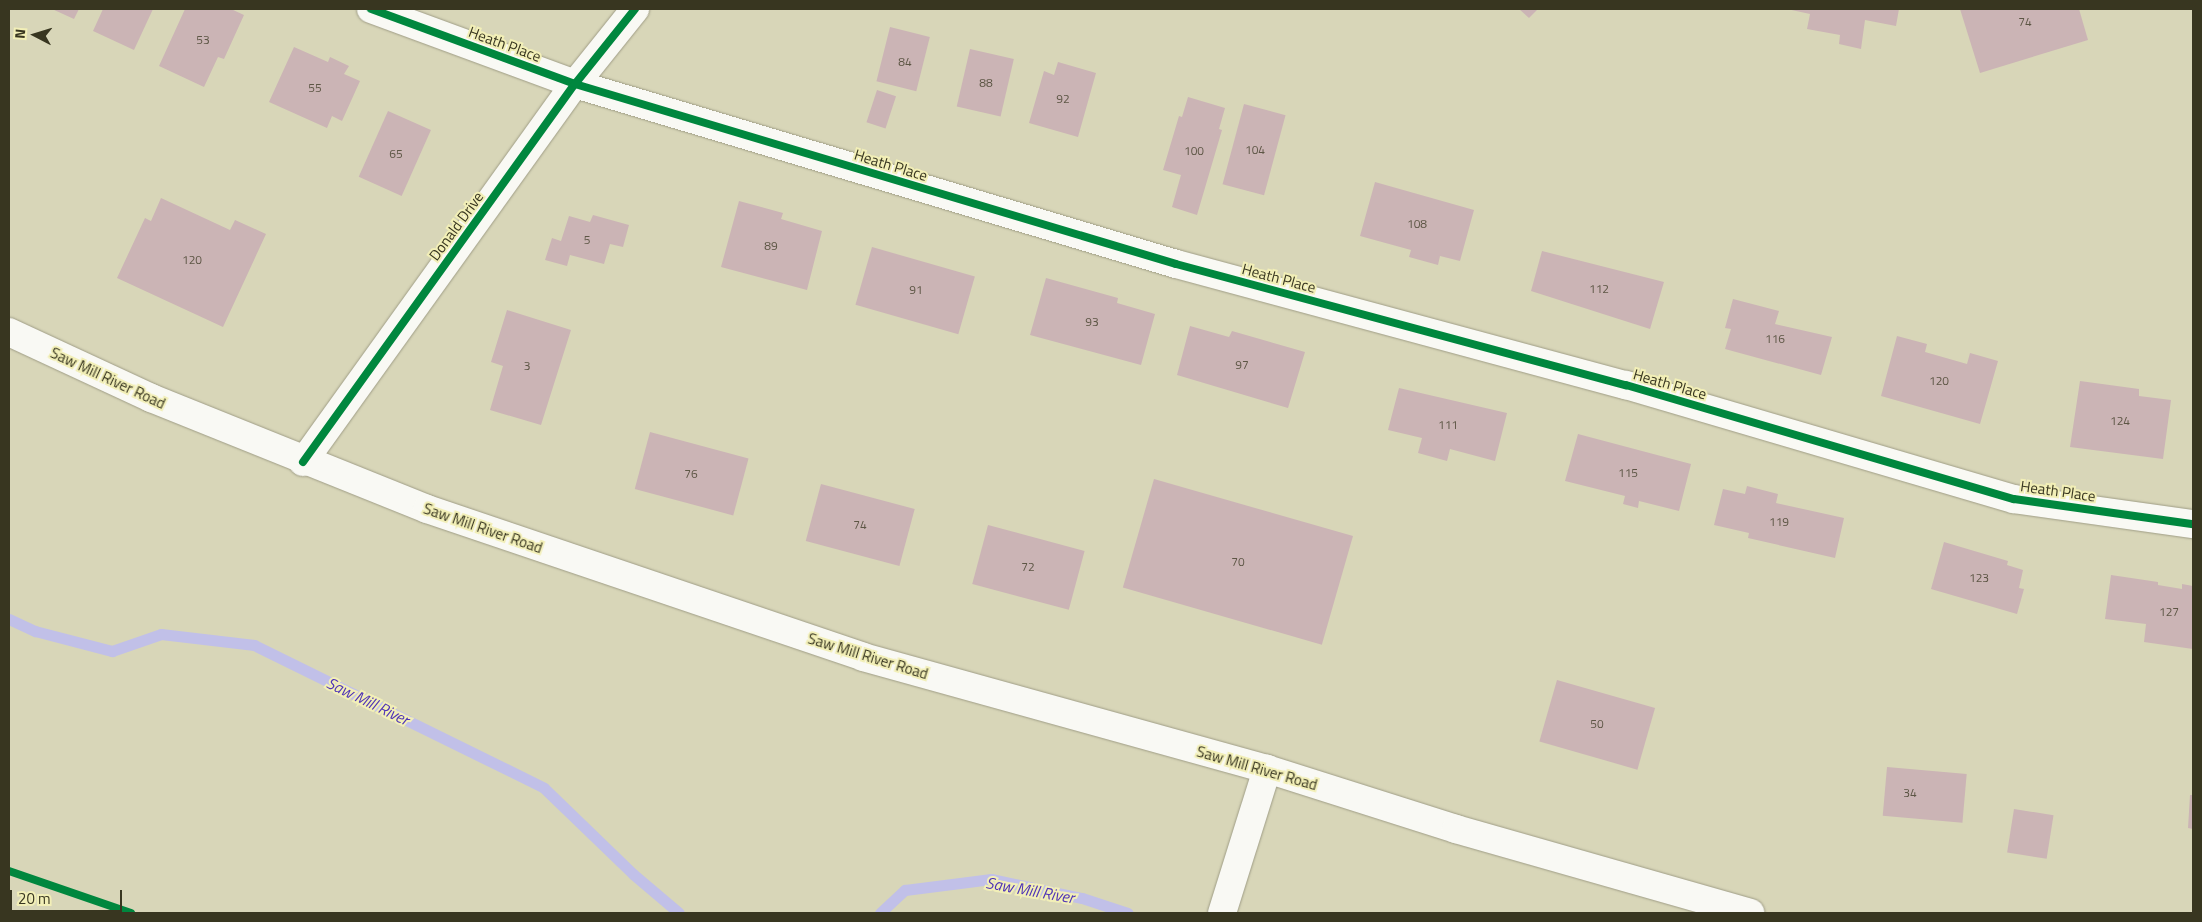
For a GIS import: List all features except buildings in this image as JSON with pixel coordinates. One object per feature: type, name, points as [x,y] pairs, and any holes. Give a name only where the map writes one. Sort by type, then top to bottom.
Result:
[{"type":"street","name":"Heath Place","points":[[371,9],[575,84],[1176,264],[1626,385],[2014,499],[2193,524]]},
{"type":"street","name":"Donald Drive","points":[[303,462],[575,84],[635,9]]},
{"type":"street","name":"Saw Mill River Road","points":[[9,332],[151,398],[303,462],[427,510],[863,657],[1267,769],[1456,829],[1750,913]]},
{"type":"street","points":[[1222,913],[1267,769]]},
{"type":"waterway","name":"Saw Mill River","points":[[9,619],[35,631],[112,651],[161,634],[254,645],[544,788],[633,874],[679,913]]},
{"type":"waterway","name":"Saw Mill River","points":[[880,913],[905,890],[991,879],[1082,898],[1128,913]]},
{"type":"cycle path","points":[[371,9],[575,84],[1176,264],[1626,385],[2014,499],[2193,524]]},
{"type":"cycle path","points":[[303,462],[575,84],[635,9]]},
{"type":"cycle path","points":[[9,871],[131,913]]}]
